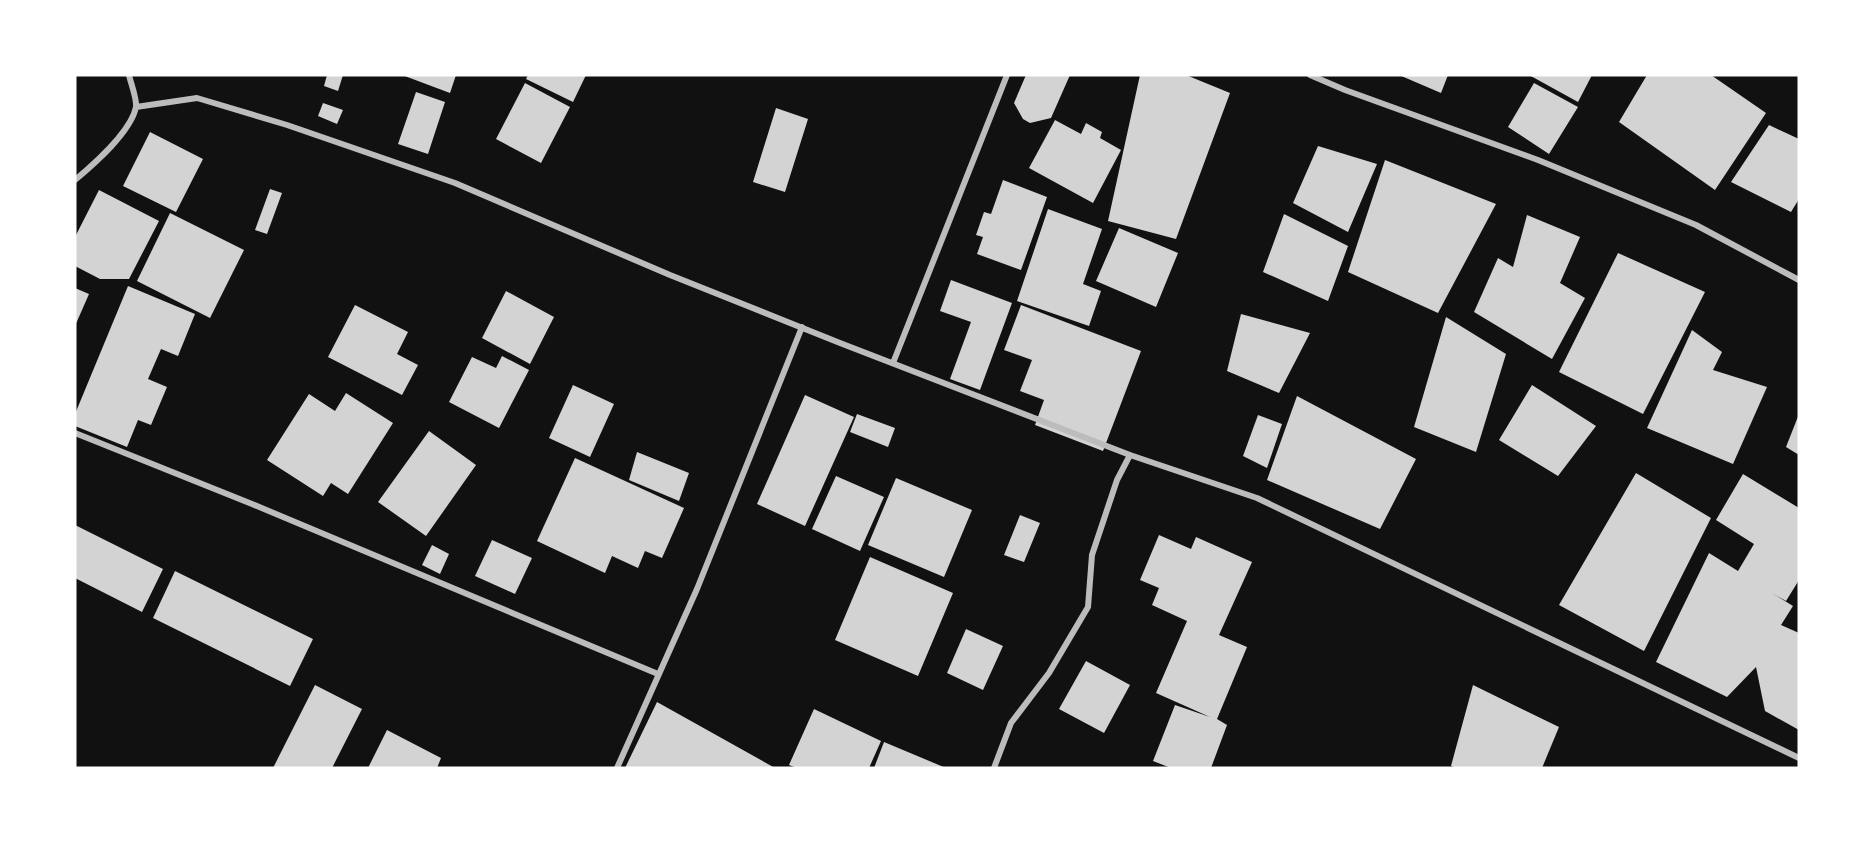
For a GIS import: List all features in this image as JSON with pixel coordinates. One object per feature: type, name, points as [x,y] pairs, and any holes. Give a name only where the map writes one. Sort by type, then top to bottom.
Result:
[{"type":"street","points":[[75,180],[123,133],[136,107],[129,75]]},
{"type":"street","points":[[893,363],[1008,75]]},
{"type":"street","points":[[1310,75],[1345,90],[1538,160],[1696,225],[1799,280]]},
{"type":"street","points":[[136,107],[197,98],[287,124],[455,183],[670,275],[893,363],[1130,455],[1257,498],[1799,758]]},
{"type":"street","points":[[617,768],[697,589],[802,327]]},
{"type":"street","points":[[75,433],[252,504],[658,674]]},
{"type":"street","points":[[994,768],[1011,723],[1049,673],[1088,607],[1092,555],[1117,480],[1130,455]]},
{"type":"building","points":[[327,75],[343,75],[338,91],[324,86]]},
{"type":"building","points":[[402,75],[456,75],[450,93]]},
{"type":"building","points":[[528,75],[586,75],[573,102],[526,79]]},
{"type":"building","points":[[1026,75],[1070,75],[1051,118],[1030,123],[1023,119],[1014,103]]},
{"type":"building","points":[[1140,75],[1186,75],[1230,93],[1176,239],[1108,221]]},
{"type":"building","points":[[1399,75],[1448,75],[1441,93]]},
{"type":"building","points":[[1529,75],[1592,75],[1578,102]]},
{"type":"building","points":[[1647,75],[1711,75],[1766,113],[1715,190],[1619,122]]},
{"type":"building","points":[[525,83],[570,107],[541,163],[496,139]]},
{"type":"building","points":[[1534,83],[1578,107],[1549,154],[1508,127]]},
{"type":"building","points":[[416,92],[445,102],[428,154],[398,144]]},
{"type":"building","points":[[323,103],[343,110],[337,124],[318,116]]},
{"type":"building","points":[[776,108],[808,119],[785,192],[753,182]]},
{"type":"building","points":[[1055,120],[1081,134],[1086,123],[1102,132],[1100,138],[1121,150],[1093,203],[1029,168]]},
{"type":"building","points":[[1769,125],[1799,139],[1799,199],[1791,212],[1731,182]]},
{"type":"building","points":[[150,132],[203,159],[176,212],[123,186]]},
{"type":"building","points":[[1318,146],[1377,164],[1348,232],[1293,203]]},
{"type":"building","points":[[1385,160],[1496,204],[1438,313],[1348,272]]},
{"type":"building","points":[[1003,180],[1047,197],[1021,270],[977,254],[983,237],[976,235],[984,212],[991,214]]},
{"type":"building","points":[[270,189],[282,193],[267,234],[255,230]]},
{"type":"building","points":[[99,190],[159,221],[129,279],[100,279],[75,266],[75,237]]},
{"type":"building","points":[[1048,209],[1102,229],[1083,284],[1101,291],[1089,326],[1017,301]]},
{"type":"building","points":[[170,213],[244,250],[210,318],[137,281]]},
{"type":"building","points":[[1284,214],[1348,246],[1328,301],[1263,272]]},
{"type":"building","points":[[1527,215],[1580,237],[1560,283],[1585,298],[1552,359],[1474,312],[1498,258],[1513,267]]},
{"type":"building","points":[[1119,228],[1178,253],[1156,307],[1096,281]]},
{"type":"building","points":[[1618,253],[1705,292],[1643,414],[1559,372]]},
{"type":"building","points":[[951,280],[1012,303],[980,390],[950,379],[971,322],[940,311]]},
{"type":"building","points":[[128,286],[195,314],[178,356],[161,349],[148,379],[167,387],[151,425],[138,420],[127,447],[75,426],[75,414]]},
{"type":"building","points":[[75,288],[89,294],[75,326]]},
{"type":"building","points":[[506,291],[554,317],[530,364],[482,338]]},
{"type":"building","points":[[355,305],[408,332],[397,354],[418,365],[402,395],[328,357]]},
{"type":"building","points":[[1021,305],[1141,351],[1103,451],[1035,425],[1044,400],[1020,391],[1032,360],[1004,350]]},
{"type":"building","points":[[1241,314],[1310,333],[1279,393],[1227,371]]},
{"type":"building","points":[[1446,317],[1506,354],[1476,452],[1414,427]]},
{"type":"building","points":[[1692,330],[1722,352],[1713,370],[1767,387],[1733,464],[1647,428]]},
{"type":"building","points":[[502,356],[529,370],[499,428],[449,402],[472,357],[496,368]]},
{"type":"building","points":[[573,385],[614,404],[590,457],[549,438]]},
{"type":"building","points":[[1532,385],[1596,426],[1558,476],[1499,440]]},
{"type":"building","points":[[346,393],[393,423],[348,494],[331,483],[323,496],[267,460],[309,394],[335,411]]},
{"type":"building","points":[[805,395],[854,417],[805,526],[757,504]]},
{"type":"building","points":[[1297,396],[1416,459],[1380,529],[1267,480]]},
{"type":"building","points":[[857,414],[895,428],[888,447],[850,432]]},
{"type":"building","points":[[1799,414],[1799,455],[1786,447]]},
{"type":"building","points":[[1258,415],[1282,424],[1267,468],[1243,456]]},
{"type":"building","points":[[429,431],[476,465],[426,536],[378,502]]},
{"type":"building","points":[[637,452],[689,473],[679,501],[629,480]]},
{"type":"building","points":[[575,458],[684,508],[662,558],[645,551],[638,568],[612,556],[605,573],[537,541]]},
{"type":"building","points":[[1636,473],[1711,518],[1644,651],[1559,605]]},
{"type":"building","points":[[1743,474],[1799,508],[1799,580],[1786,601],[1770,592],[1793,606],[1781,625],[1799,633],[1799,730],[1765,711],[1756,667],[1727,697],[1656,662],[1709,553],[1738,571],[1754,544],[1716,520]]},
{"type":"building","points":[[836,476],[884,497],[860,551],[812,529]]},
{"type":"building","points":[[896,478],[972,510],[944,577],[868,545]]},
{"type":"building","points":[[1020,515],[1040,523],[1024,562],[1004,555]]},
{"type":"building","points":[[75,525],[163,569],[142,612],[75,578]]},
{"type":"building","points":[[1159,535],[1191,549],[1196,537],[1252,562],[1219,635],[1247,647],[1217,719],[1227,725],[1211,768],[1171,768],[1153,761],[1175,705],[1210,717],[1156,693],[1187,621],[1152,605],[1159,588],[1140,580]]},
{"type":"building","points":[[492,540],[532,558],[515,594],[475,576]]},
{"type":"building","points":[[432,545],[449,554],[440,574],[422,565]]},
{"type":"building","points":[[870,557],[953,593],[918,676],[835,640]]},
{"type":"building","points":[[175,571],[313,639],[290,686],[153,618]]},
{"type":"building","points":[[966,629],[1003,646],[983,690],[947,673]]},
{"type":"building","points":[[1086,661],[1130,685],[1104,733],[1059,709]]},
{"type":"building","points":[[315,685],[362,709],[332,768],[273,768]]},
{"type":"building","points":[[1473,685],[1559,727],[1542,768],[1456,768],[1451,766]]},
{"type":"building","points":[[657,702],[775,768],[625,768]]},
{"type":"building","points":[[814,709],[881,741],[869,768],[797,768],[789,765]]},
{"type":"building","points":[[387,730],[441,758],[437,768],[368,768]]},
{"type":"building","points":[[884,742],[946,768],[874,768]]}]
